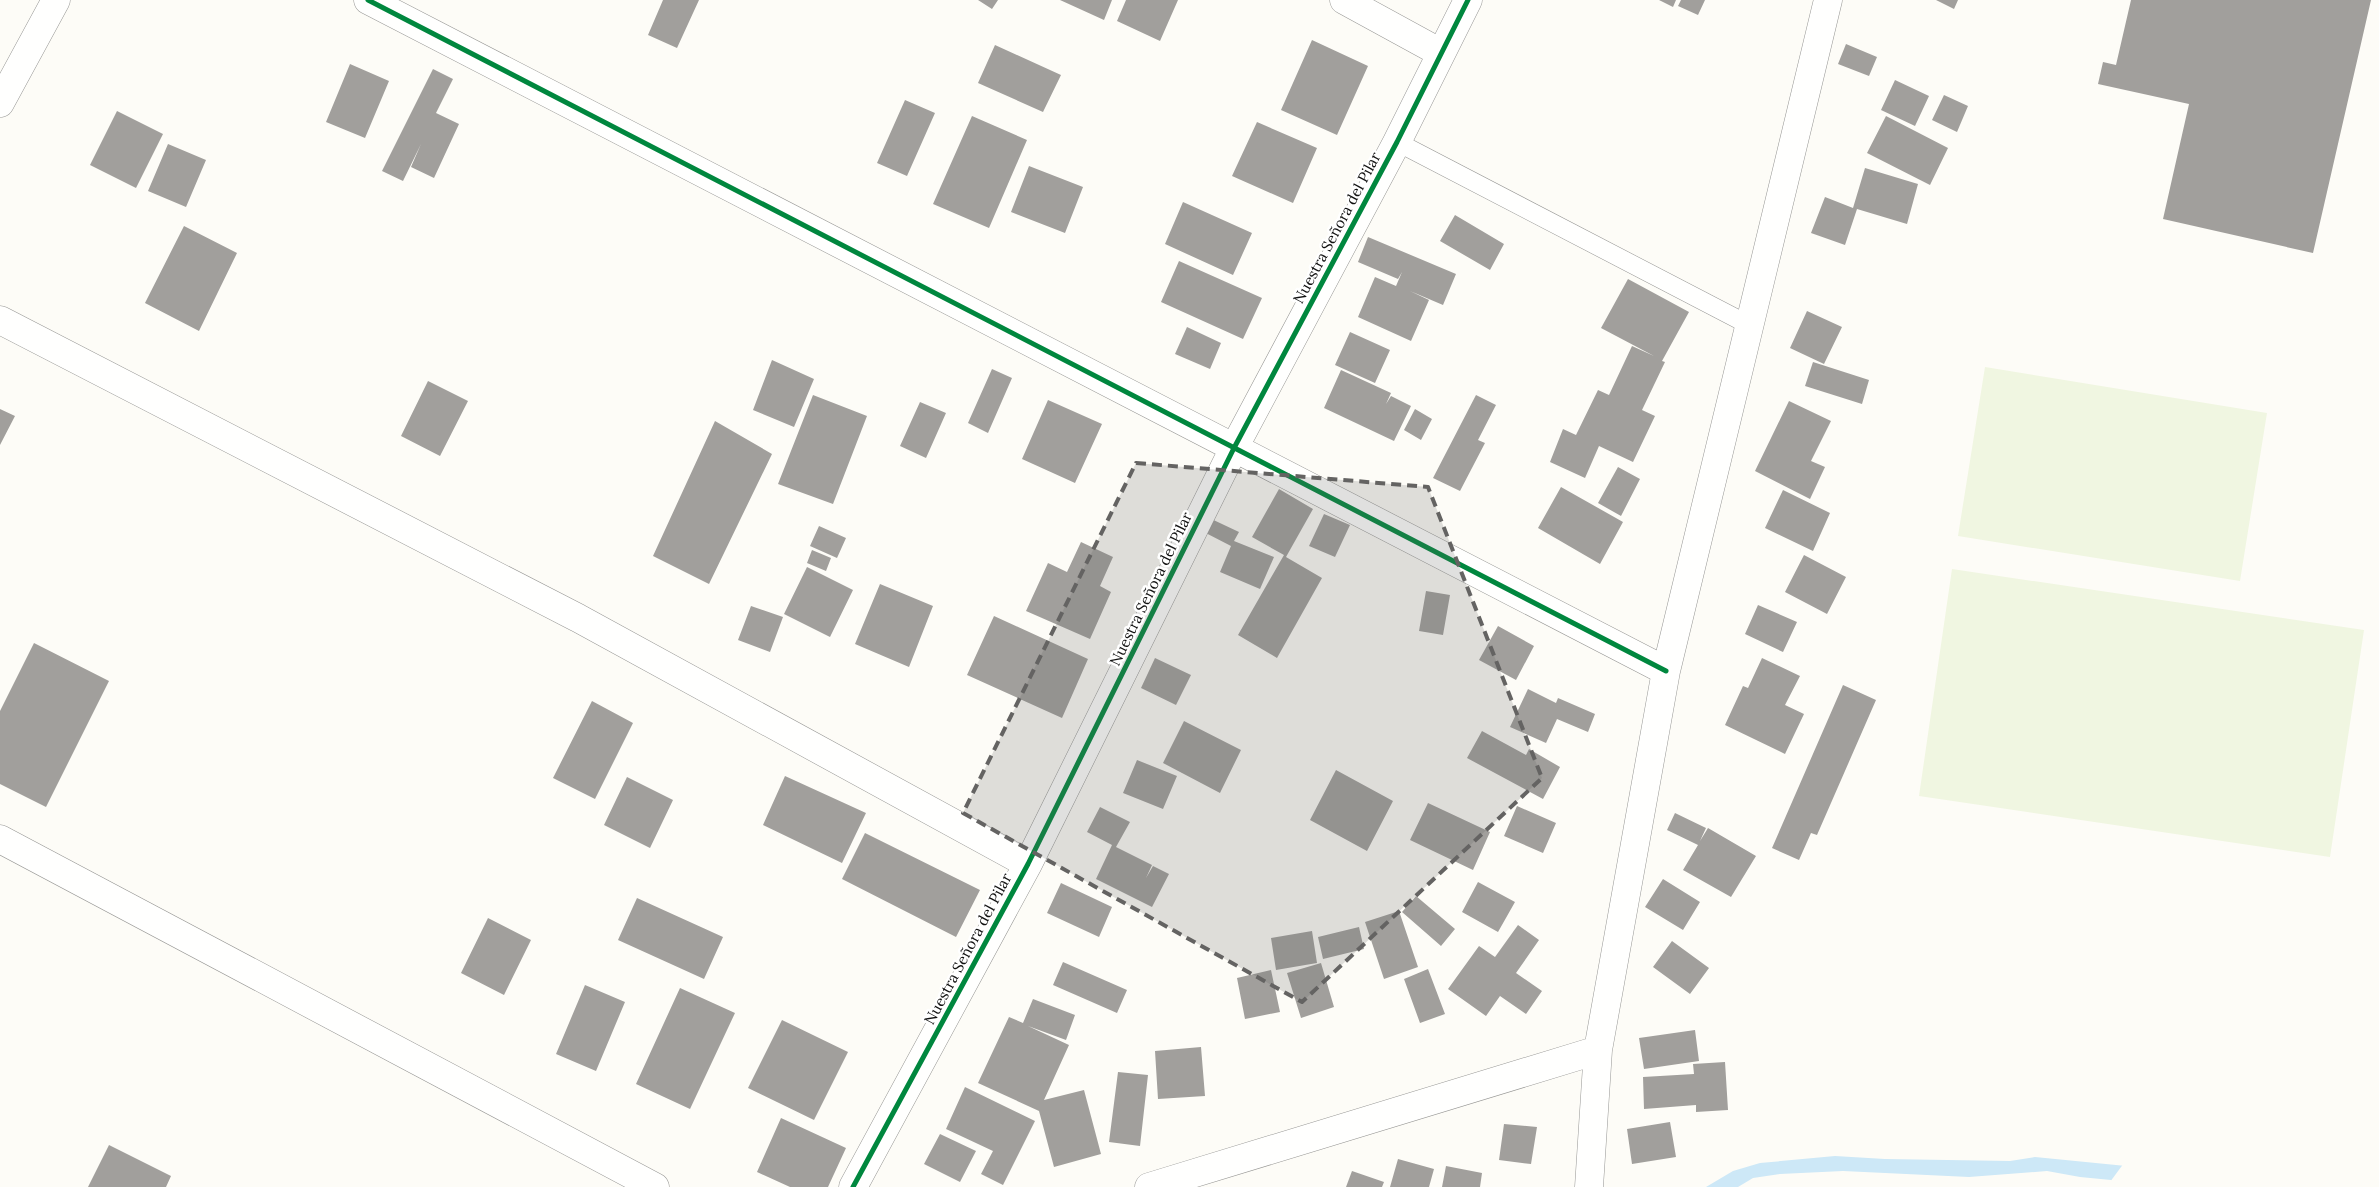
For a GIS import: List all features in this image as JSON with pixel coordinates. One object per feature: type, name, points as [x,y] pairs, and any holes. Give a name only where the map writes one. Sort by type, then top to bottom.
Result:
[{"type":"street","points":[[0,103],[56,0]]},
{"type":"street","points":[[368,0],[1666,671]]},
{"type":"street","points":[[1344,0],[1441,53]]},
{"type":"street","name":"Nuestra Señora del Pilar","points":[[853,1187],[1028,864],[1234,448],[1397,142],[1468,0]]},
{"type":"street","points":[[1589,1187],[1598,1050],[1666,671],[1828,0]]},
{"type":"street","points":[[0,320],[578,618],[1028,864]]},
{"type":"street","points":[[0,839],[655,1187]]},
{"type":"street","points":[[1149,1187],[1598,1050]]},
{"type":"lane","points":[[1397,142],[1749,325]]},
{"type":"highlighted area","points":[[1136,463],[1428,487],[1542,778],[1302,1002],[963,813]]},
{"type":"green space","points":[[1985,367],[2267,413],[2240,581],[1958,536]]},
{"type":"green space","points":[[1952,569],[2364,630],[2330,857],[1919,796]]},
{"type":"water","points":[[1835,1156],[1885,1159],[2010,1161],[2035,1157],[2126,1166],[2123,1186],[2111,1180],[2047,1171],[1969,1177],[1843,1171],[1780,1174],[1753,1178],[1738,1187],[1706,1187],[1733,1171],[1760,1163]]},
{"type":"pier","points":[[2124,1163],[2129,1165],[2133,1176],[2125,1187],[2119,1187],[2110,1182]]},
{"type":"building","points":[[663,0],[699,0],[677,48],[648,35]]},
{"type":"building","points":[[978,0],[998,0],[992,9]]},
{"type":"building","points":[[1060,0],[1112,0],[1104,20]]},
{"type":"building","points":[[1126,0],[1178,0],[1160,41],[1117,21]]},
{"type":"building","points":[[1659,0],[1676,0],[1673,7]]},
{"type":"building","points":[[1681,0],[1705,0],[1698,15],[1678,6]]},
{"type":"building","points":[[1936,0],[1958,0],[1954,9]]},
{"type":"building","points":[[2131,0],[2371,0],[2313,253],[2163,219],[2189,104],[2098,84],[2103,62],[2116,65]]},
{"type":"building","points":[[1312,40],[1368,66],[1337,135],[1281,110]]},
{"type":"building","points":[[1846,44],[1877,57],[1869,76],[1838,64]]},
{"type":"building","points":[[995,45],[1061,75],[1043,112],[978,83]]},
{"type":"building","points":[[350,64],[389,81],[365,138],[326,122]]},
{"type":"building","points":[[433,69],[453,79],[436,113],[459,124],[434,178],[411,167],[421,144],[403,181],[382,171]]},
{"type":"building","points":[[1895,80],[1929,96],[1915,126],[1881,110]]},
{"type":"building","points":[[1944,95],[1968,106],[1957,132],[1932,120]]},
{"type":"building","points":[[905,100],[935,113],[907,176],[877,163]]},
{"type":"building","points":[[117,111],[163,134],[136,188],[90,165]]},
{"type":"building","points":[[972,116],[1027,140],[989,228],[933,204]]},
{"type":"building","points":[[1886,116],[1948,148],[1930,185],[1867,153]]},
{"type":"building","points":[[1257,122],[1317,148],[1293,203],[1232,176]]},
{"type":"building","points":[[168,144],[206,160],[186,207],[148,191]]},
{"type":"building","points":[[1029,166],[1083,187],[1065,233],[1011,212]]},
{"type":"building","points":[[1865,168],[1918,184],[1907,224],[1857,209],[1845,245],[1811,233],[1825,197],[1853,208]]},
{"type":"building","points":[[1183,202],[1252,233],[1233,275],[1165,244]]},
{"type":"building","points":[[1455,215],[1504,244],[1490,270],[1440,241]]},
{"type":"building","points":[[184,226],[237,253],[199,331],[145,303]]},
{"type":"building","points":[[1368,237],[1456,274],[1443,305],[1410,291],[1429,300],[1411,341],[1358,317],[1375,277],[1396,286],[1402,272],[1398,279],[1358,262]]},
{"type":"building","points":[[1179,261],[1262,298],[1243,339],[1161,302]]},
{"type":"building","points":[[1628,279],[1689,312],[1662,361],[1665,362],[1642,410],[1655,416],[1633,462],[1599,446],[1585,478],[1550,462],[1563,429],[1576,435],[1598,390],[1609,395],[1632,346],[1654,356],[1601,328]]},
{"type":"building","points":[[1807,311],[1842,327],[1824,364],[1790,348]]},
{"type":"building","points":[[1187,327],[1221,343],[1210,369],[1175,354]]},
{"type":"building","points":[[1350,332],[1390,350],[1375,383],[1335,365]]},
{"type":"building","points":[[772,360],[814,379],[794,427],[753,410]]},
{"type":"building","points":[[1813,362],[1869,380],[1862,404],[1805,386]]},
{"type":"building","points":[[992,369],[1012,378],[988,433],[968,423]]},
{"type":"building","points":[[1341,370],[1391,393],[1386,404],[1391,396],[1411,406],[1394,441],[1324,408]]},
{"type":"building","points":[[428,381],[468,401],[440,456],[401,436]]},
{"type":"building","points":[[813,395],[867,416],[833,504],[778,484]]},
{"type":"building","points":[[1476,395],[1496,405],[1478,440],[1485,443],[1460,491],[1433,478]]},
{"type":"building","points":[[1048,400],[1102,424],[1075,483],[1022,459]]},
{"type":"building","points":[[1789,401],[1831,421],[1811,461],[1825,467],[1810,499],[1755,471]]},
{"type":"building","points":[[920,402],[946,413],[926,458],[900,446]]},
{"type":"building","points":[[0,409],[15,416],[0,445]]},
{"type":"building","points":[[1415,409],[1432,419],[1421,440],[1404,430]]},
{"type":"building","points":[[715,421],[772,454],[709,584],[653,556]]},
{"type":"building","points":[[1618,467],[1640,479],[1621,516],[1598,503]]},
{"type":"building","points":[[1561,487],[1623,522],[1600,564],[1538,528]]},
{"type":"building","points":[[1279,489],[1313,509],[1286,557],[1322,578],[1277,658],[1238,635],[1284,555],[1252,537]]},
{"type":"building","points":[[1783,490],[1830,513],[1813,551],[1765,528]]},
{"type":"building","points":[[1324,514],[1350,525],[1335,557],[1309,546]]},
{"type":"building","points":[[1205,516],[1239,532],[1234,541],[1274,557],[1260,589],[1220,572],[1231,546],[1198,529]]},
{"type":"building","points":[[819,526],[846,538],[837,558],[810,546]]},
{"type":"building","points":[[1081,542],[1113,557],[1100,586],[1111,592],[1090,639],[1026,611],[1048,563],[1067,572]]},
{"type":"building","points":[[812,550],[831,558],[826,571],[807,563]]},
{"type":"building","points":[[1804,555],[1846,577],[1827,614],[1785,592]]},
{"type":"building","points":[[807,567],[853,590],[830,637],[784,614]]},
{"type":"building","points":[[880,584],[933,606],[909,667],[855,644]]},
{"type":"building","points":[[1426,591],[1450,595],[1443,635],[1419,631]]},
{"type":"building","points":[[1758,605],[1797,622],[1783,652],[1745,634]]},
{"type":"building","points":[[751,606],[783,617],[770,652],[738,640]]},
{"type":"building","points":[[994,616],[1088,659],[1062,718],[967,675]]},
{"type":"building","points":[[1498,626],[1534,646],[1516,680],[1479,660]]},
{"type":"building","points":[[34,643],[109,681],[46,807],[0,784],[0,711]]},
{"type":"building","points":[[1155,658],[1191,675],[1176,705],[1141,688]]},
{"type":"building","points":[[1762,658],[1800,676],[1785,705],[1804,714],[1785,754],[1725,725],[1743,686],[1748,688]]},
{"type":"building","points":[[1843,685],[1876,700],[1817,835],[1811,833],[1799,860],[1772,848]]},
{"type":"building","points":[[1528,689],[1556,703],[1558,698],[1595,714],[1588,732],[1557,719],[1546,743],[1510,727]]},
{"type":"building","points":[[592,701],[633,723],[595,799],[553,778]]},
{"type":"building","points":[[1184,721],[1241,750],[1220,793],[1163,763]]},
{"type":"building","points":[[1482,731],[1526,755],[1529,749],[1560,767],[1543,799],[1467,758]]},
{"type":"building","points":[[1137,760],[1177,776],[1163,809],[1123,793]]},
{"type":"building","points":[[1336,770],[1393,801],[1367,851],[1310,820]]},
{"type":"building","points":[[785,776],[866,813],[842,863],[763,825]]},
{"type":"building","points":[[627,777],[673,800],[650,848],[604,825]]},
{"type":"building","points":[[1428,803],[1490,832],[1473,870],[1410,840]]},
{"type":"building","points":[[1517,806],[1556,823],[1543,853],[1504,836]]},
{"type":"building","points":[[1100,807],[1130,822],[1116,847],[1152,865],[1146,878],[1153,866],[1169,874],[1152,907],[1096,879],[1112,845],[1087,832]]},
{"type":"building","points":[[1675,813],[1706,828],[1700,841],[1708,828],[1756,856],[1731,897],[1683,870],[1698,845],[1667,830]]},
{"type":"building","points":[[865,833],[980,890],[956,937],[842,879]]},
{"type":"building","points":[[1663,879],[1700,902],[1683,930],[1645,907]]},
{"type":"building","points":[[1478,882],[1515,902],[1498,932],[1462,912]]},
{"type":"building","points":[[1061,883],[1112,907],[1099,937],[1047,913]]},
{"type":"building","points":[[1416,896],[1455,929],[1441,946],[1402,912]]},
{"type":"building","points":[[637,898],[723,937],[704,979],[618,940]]},
{"type":"building","points":[[1399,911],[1418,967],[1384,979],[1365,922]]},
{"type":"building","points":[[488,918],[531,940],[504,995],[461,973]]},
{"type":"building","points":[[1518,925],[1539,940],[1516,973],[1542,991],[1526,1014],[1500,996],[1486,1016],[1448,989],[1479,946],[1495,957]]},
{"type":"building","points":[[1359,927],[1364,949],[1323,959],[1318,937]]},
{"type":"building","points":[[1312,931],[1317,963],[1276,970],[1271,938]]},
{"type":"building","points":[[1672,941],[1709,968],[1690,994],[1653,967]]},
{"type":"building","points":[[1063,962],[1127,990],[1117,1013],[1053,985]]},
{"type":"building","points":[[1321,963],[1334,1007],[1301,1018],[1287,973]]},
{"type":"building","points":[[1428,969],[1445,1014],[1420,1023],[1404,979]]},
{"type":"building","points":[[1271,970],[1280,1012],[1245,1019],[1237,978]]},
{"type":"building","points":[[585,985],[625,1002],[596,1071],[556,1054]]},
{"type":"building","points":[[680,988],[735,1013],[690,1109],[636,1084]]},
{"type":"building","points":[[1033,999],[1075,1015],[1066,1040],[1028,1026],[1069,1045],[1044,1100],[1084,1090],[1101,1154],[1054,1167],[1039,1111],[978,1083],[1009,1017],[1023,1023]]},
{"type":"building","points":[[782,1020],[848,1052],[814,1120],[748,1088]]},
{"type":"building","points":[[1695,1030],[1699,1061],[1644,1069],[1639,1038]]},
{"type":"building","points":[[1201,1047],[1205,1096],[1158,1099],[1155,1051]]},
{"type":"building","points":[[1725,1062],[1728,1110],[1696,1112],[1696,1105],[1644,1109],[1643,1077],[1694,1074],[1693,1064]]},
{"type":"building","points":[[1118,1072],[1148,1075],[1140,1146],[1109,1142]]},
{"type":"building","points":[[965,1087],[1035,1121],[1003,1185],[981,1174],[993,1151],[946,1129]]},
{"type":"building","points":[[781,1118],[846,1148],[828,1187],[790,1187],[757,1172]]},
{"type":"building","points":[[1670,1122],[1676,1157],[1632,1164],[1627,1129]]},
{"type":"building","points":[[1504,1124],[1537,1127],[1531,1164],[1499,1160]]},
{"type":"building","points":[[940,1134],[976,1151],[960,1182],[924,1164]]},
{"type":"building","points":[[109,1145],[171,1176],[166,1187],[88,1187]]},
{"type":"building","points":[[1398,1159],[1434,1169],[1429,1187],[1390,1187]]},
{"type":"building","points":[[1446,1166],[1482,1173],[1480,1187],[1442,1187]]},
{"type":"building","points":[[1352,1171],[1384,1182],[1382,1187],[1346,1187]]},
{"type":"cycle path","points":[[368,0],[1666,671]]},
{"type":"cycle path","points":[[853,1187],[1028,864],[1234,448],[1397,142],[1468,0]]}]
